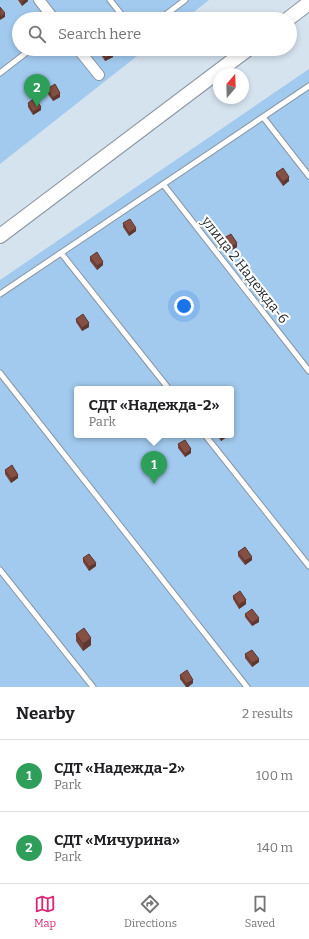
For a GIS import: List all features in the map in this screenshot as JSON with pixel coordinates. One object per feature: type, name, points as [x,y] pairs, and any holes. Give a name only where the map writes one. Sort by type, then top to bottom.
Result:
[{"type":"street","points":[[38,0],[48,12]]},
{"type":"street","points":[[297,12],[309,3]]},
{"type":"street","points":[[84,56],[99,75]]},
{"type":"street","points":[[0,236],[239,56]]},
{"type":"lane","points":[[110,0],[119,12]]},
{"type":"lane","points":[[169,12],[185,0]]},
{"type":"lane","points":[[0,74],[22,56]]},
{"type":"lane","points":[[0,294],[309,86]]},
{"type":"lane","points":[[263,117],[309,176]]},
{"type":"lane","name":"улица 2 Надежда-6","points":[[163,184],[309,372]]},
{"type":"lane","points":[[61,253],[167,386]]},
{"type":"lane","points":[[0,373],[247,687]]},
{"type":"lane","points":[[207,438],[309,566]]},
{"type":"lane","points":[[0,570],[92,687]]},
{"type":"shaded area","points":[[0,0],[209,0],[194,12],[12,12],[12,56],[137,56],[0,164]]},
{"type":"shaded area","points":[[309,69],[309,687],[0,687],[0,280]]},
{"type":"building","points":[[0,7],[5,13],[0,17]]},
{"type":"building","points":[[55,84],[60,93],[53,98],[47,89]]},
{"type":"building","points":[[35,98],[41,107],[33,112],[28,103]]},
{"type":"building","points":[[283,168],[289,177],[283,182],[276,173]]},
{"type":"building","points":[[130,219],[136,228],[129,233],[123,223]]},
{"type":"building","points":[[231,234],[237,243],[230,248],[224,238]]},
{"type":"building","points":[[97,252],[103,262],[97,266],[90,257]]},
{"type":"building","points":[[83,314],[89,323],[82,328],[76,319]]},
{"type":"building","points":[[185,440],[191,449],[185,454],[178,444]]},
{"type":"building","points":[[12,465],[18,475],[11,479],[5,470]]},
{"type":"building","points":[[245,547],[252,557],[245,561],[238,552]]},
{"type":"building","points":[[89,554],[96,563],[89,567],[83,558]]},
{"type":"building","points":[[240,591],[246,600],[239,605],[233,596]]},
{"type":"building","points":[[252,609],[259,618],[252,623],[245,614]]},
{"type":"building","points":[[84,628],[91,638],[83,644],[76,634]]},
{"type":"building","points":[[252,650],[259,659],[252,663],[245,654]]},
{"type":"building","points":[[187,670],[193,680],[186,684],[180,675]]},
{"type":"place","name":"СДТ «Мичурина»","points":[[37,107]]},
{"type":"place","name":"СДТ «Надежда-2»","points":[[154,484]]}]
